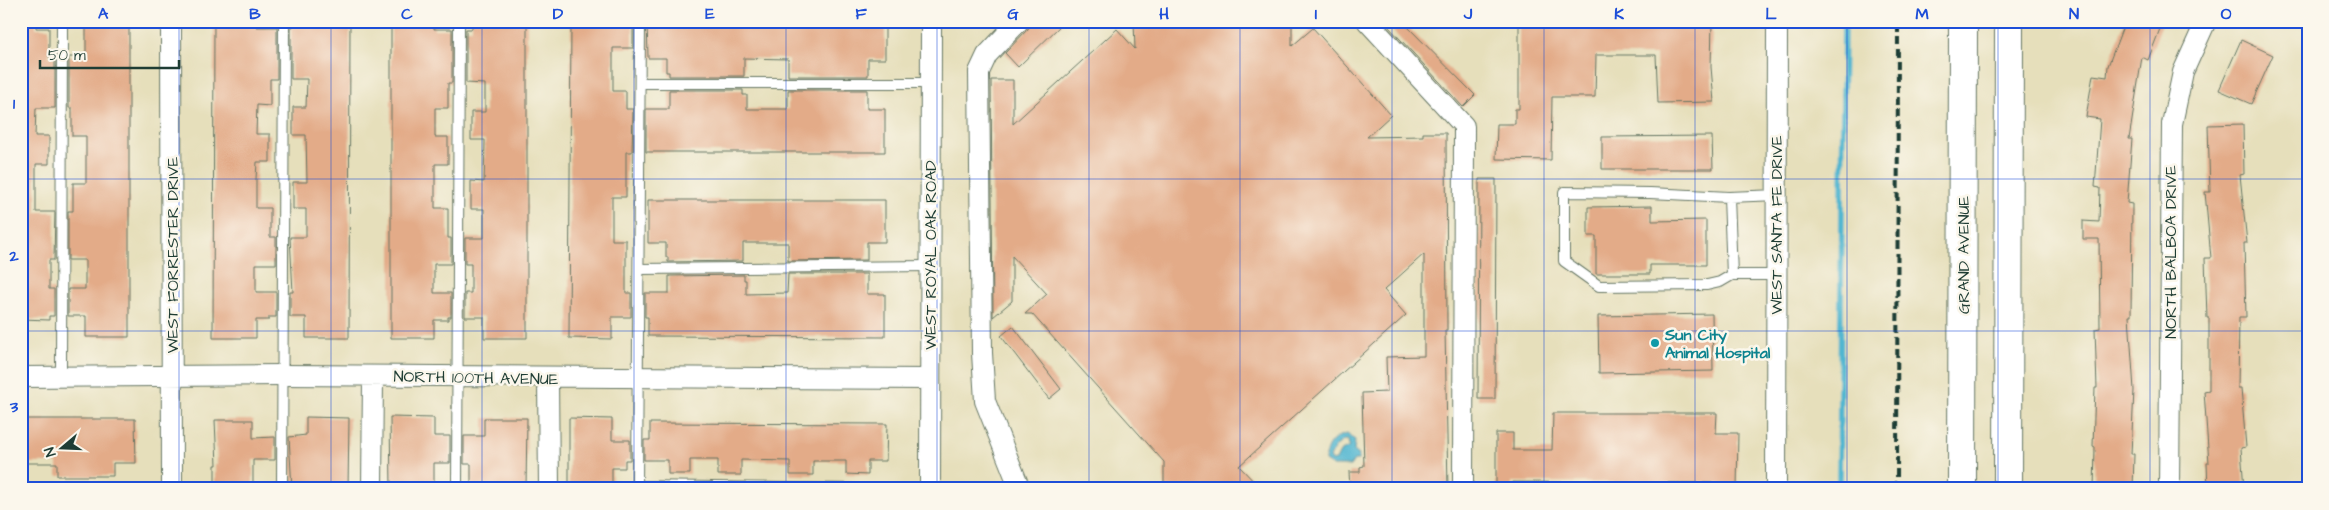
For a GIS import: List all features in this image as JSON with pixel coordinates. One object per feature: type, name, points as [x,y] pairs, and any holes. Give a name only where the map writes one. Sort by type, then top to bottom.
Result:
[{"type":"highway","name":"GRAND AVENUE","points":[[1962,489],[1963,21]]},
{"type":"highway","points":[[2008,489],[2009,21]]},
{"type":"street","name":"WEST FORRESTER DRIVE","points":[[172,21],[172,489]]},
{"type":"street","name":"WEST ROYAL OAK ROAD","points":[[930,489],[931,21]]},
{"type":"street","points":[[1019,21],[987,55],[979,72],[982,353],[985,400],[1020,489]]},
{"type":"street","points":[[1367,21],[1464,126],[1463,489]]},
{"type":"street","name":"WEST SANTA FE DRIVE","points":[[1776,489],[1777,21]]},
{"type":"street","name":"NORTH BALBOA DRIVE","points":[[2169,489],[2170,172],[2172,124],[2183,72],[2206,21]]},
{"type":"street","name":"NORTH 100TH AVENUE","points":[[21,377],[283,375],[638,379],[930,379]]},
{"type":"street","points":[[372,489],[373,376]]},
{"type":"street","points":[[548,378],[549,489]]},
{"type":"lane","points":[[61,376],[62,21]]},
{"type":"lane","points":[[282,489],[284,21]]},
{"type":"lane","points":[[457,489],[459,21]]},
{"type":"lane","points":[[640,21],[637,487],[859,489]]},
{"type":"lane","points":[[640,83],[930,83]]},
{"type":"lane","points":[[1776,275],[1732,275],[1720,282],[1707,285],[1599,286],[1564,261],[1564,192],[1650,193],[1729,197],[1777,195]]},
{"type":"lane","points":[[1729,197],[1732,275]]},
{"type":"lane","points":[[639,269],[930,266]]},
{"type":"water","points":[[1347,434],[1355,440],[1354,451],[1359,455],[1358,460],[1354,460],[1350,466],[1333,466],[1325,461],[1326,451],[1333,440]],"holes":[[[1344,440],[1348,440],[1349,447],[1340,452],[1336,460],[1332,461],[1330,457],[1336,446]]]},
{"type":"building","points":[[21,21],[36,21],[36,28],[49,28],[49,57],[55,57],[55,108],[36,108],[35,136],[49,136],[49,164],[36,164],[36,212],[55,212],[54,260],[49,260],[49,289],[54,289],[54,316],[49,316],[49,320],[21,319]]},
{"type":"building","points":[[86,21],[129,22],[129,337],[86,337],[86,316],[68,316],[68,289],[85,289],[85,260],[68,260],[68,211],[73,211],[73,183],[86,183],[86,136],[72,136],[72,108],[69,108],[69,57],[86,57]]},
{"type":"building","points":[[214,21],[257,21],[257,27],[277,27],[277,79],[270,79],[270,106],[257,105],[256,134],[270,134],[270,162],[257,162],[256,208],[270,208],[270,237],[276,237],[276,264],[256,264],[256,292],[276,292],[276,317],[269,317],[269,320],[256,320],[256,338],[213,338]]},
{"type":"building","points":[[293,21],[350,21],[349,338],[306,338],[306,317],[290,317],[290,292],[293,292],[290,237],[306,237],[306,209],[293,209],[293,182],[307,182],[306,135],[293,135],[293,107],[306,107],[307,79],[291,79],[291,27],[293,27]]},
{"type":"building","points":[[391,21],[434,21],[434,29],[452,29],[452,83],[448,83],[448,108],[435,108],[435,137],[448,137],[448,164],[435,164],[435,208],[448,208],[448,238],[451,238],[451,264],[434,264],[434,293],[451,293],[451,317],[448,317],[448,320],[434,320],[434,338],[391,338]]},
{"type":"building","points":[[472,21],[527,21],[527,338],[484,338],[484,317],[465,317],[465,293],[471,293],[471,264],[465,264],[465,238],[484,238],[484,209],[471,209],[471,181],[484,182],[485,140],[471,140],[471,112],[485,112],[485,84],[466,83],[466,29],[472,29]]},
{"type":"building","points":[[571,21],[633,21],[633,48],[613,48],[613,91],[626,91],[626,109],[633,109],[632,152],[626,152],[626,197],[612,197],[612,240],[626,240],[626,293],[631,293],[631,317],[612,317],[612,339],[569,338]]},
{"type":"building","points":[[647,21],[885,21],[885,59],[868,59],[868,76],[788,76],[788,59],[744,58],[744,76],[669,76],[669,72],[666,72],[666,58],[648,58]]},
{"type":"building","points":[[1031,21],[1065,21],[1018,67],[1005,53],[1028,29]]},
{"type":"building","points":[[1134,21],[1292,21],[1292,46],[1313,28],[1391,115],[1367,137],[1423,136],[1423,133],[1446,133],[1447,330],[1445,330],[1448,489],[1350,489],[1349,472],[1360,472],[1360,467],[1364,466],[1362,393],[1387,392],[1386,357],[1424,356],[1424,254],[1384,290],[1406,315],[1239,466],[1261,489],[1164,489],[1164,462],[1032,314],[1025,314],[1047,294],[1012,256],[1012,301],[993,317],[991,80],[1013,80],[1013,124],[1117,29],[1135,49]]},
{"type":"building","points":[[1393,21],[1402,21],[1475,95],[1463,107],[1388,26]]},
{"type":"building","points":[[1519,21],[1712,21],[1711,67],[1714,102],[1658,103],[1656,55],[1596,55],[1595,97],[1552,97],[1551,160],[1496,159],[1497,124],[1515,124],[1515,109],[1519,109]]},
{"type":"building","points":[[2125,21],[2163,21],[2148,60],[2142,57],[2129,139],[2132,139],[2127,203],[2132,204],[2131,316],[2129,316],[2134,390],[2131,454],[2134,454],[2133,489],[2094,489],[2095,447],[2093,446],[2095,388],[2097,388],[2095,329],[2100,328],[2099,239],[2083,239],[2083,221],[2099,222],[2100,188],[2095,187],[2100,119],[2086,117],[2093,75],[2107,77],[2108,66]]},
{"type":"building","points":[[2241,40],[2273,55],[2251,104],[2219,90]]},
{"type":"building","points":[[669,90],[743,90],[743,95],[747,95],[747,109],[788,109],[788,90],[867,90],[867,109],[885,109],[885,152],[646,152],[646,109],[669,109]]},
{"type":"building","points":[[2243,124],[2244,174],[2240,175],[2247,243],[2244,243],[2246,317],[2239,317],[2238,388],[2241,388],[2246,447],[2241,448],[2244,489],[2208,489],[2207,463],[2209,463],[2204,391],[2209,390],[2209,318],[2207,318],[2205,258],[2211,258],[2205,192],[2210,192],[2208,125]]},
{"type":"building","points":[[1712,136],[1713,169],[1602,169],[1602,137]]},
{"type":"building","points":[[1479,179],[1496,179],[1495,399],[1478,399]]},
{"type":"building","points":[[648,200],[885,200],[885,242],[867,242],[867,260],[788,261],[788,243],[743,243],[743,261],[668,262],[666,243],[648,243]]},
{"type":"building","points":[[1652,206],[1652,221],[1706,220],[1706,265],[1650,265],[1650,274],[1596,274],[1596,236],[1588,236],[1588,207]]},
{"type":"building","points":[[788,274],[867,274],[867,294],[885,294],[885,337],[648,336],[648,317],[645,317],[645,293],[669,293],[669,276],[744,275],[746,294],[787,293]]},
{"type":"building","name":"Sun City Animal Hospital","points":[[1712,314],[1713,371],[1599,373],[1598,316]]},
{"type":"building","points":[[1013,326],[1061,389],[1049,399],[1001,336]]},
{"type":"building","points":[[1553,413],[1717,413],[1716,433],[1738,433],[1737,489],[1720,489],[1720,483],[1512,482],[1512,489],[1496,489],[1496,433],[1513,433],[1513,450],[1552,450]]},
{"type":"building","points":[[306,417],[349,418],[348,489],[292,489],[289,437],[306,435]]},
{"type":"building","points":[[390,417],[434,418],[434,436],[450,436],[450,463],[434,463],[434,489],[391,489]]},
{"type":"building","points":[[484,418],[527,418],[526,489],[471,489],[471,464],[464,464],[464,436],[484,436]]},
{"type":"building","points":[[569,418],[612,419],[612,440],[630,440],[630,460],[625,460],[625,468],[612,468],[612,489],[569,489]]},
{"type":"building","points":[[24,419],[135,419],[136,463],[113,463],[113,476],[57,476],[57,463],[21,463],[21,421]]},
{"type":"building","points":[[215,420],[253,420],[253,438],[275,437],[275,460],[253,460],[253,489],[215,489],[215,465],[217,465]]},
{"type":"building","points":[[650,423],[887,424],[886,461],[868,461],[868,475],[846,474],[846,461],[813,461],[813,475],[790,475],[790,461],[741,460],[741,475],[718,475],[718,460],[690,460],[690,474],[668,474],[668,460],[644,460],[644,440],[650,440]]},
{"type":"waterway","points":[[1839,489],[1844,21]]},
{"type":"railway","points":[[1897,489],[1898,21]]},
{"type":"place","name":"Sun City Animal Hospital","points":[[1655,343]]}]
